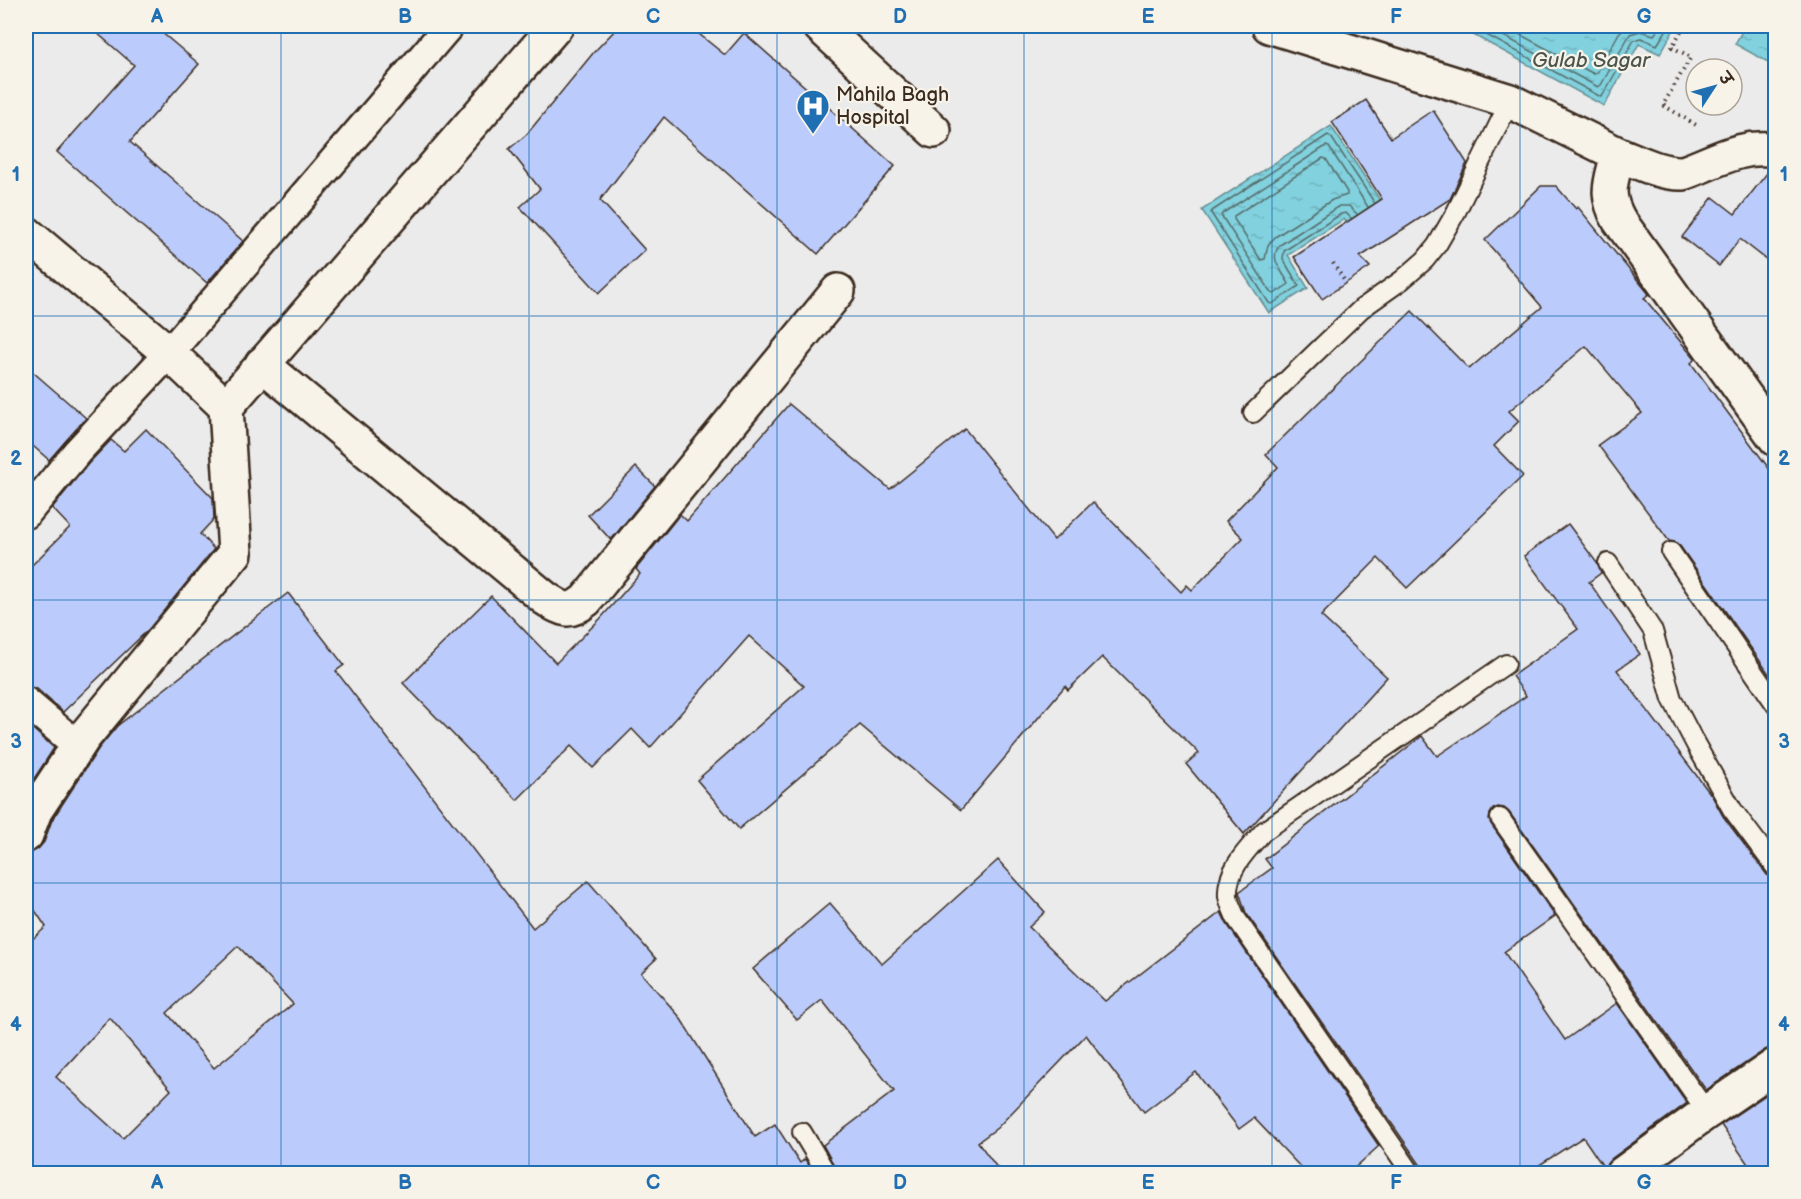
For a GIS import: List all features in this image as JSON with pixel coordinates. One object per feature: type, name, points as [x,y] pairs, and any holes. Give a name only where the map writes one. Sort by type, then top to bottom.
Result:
[{"type":"street","points":[[26,514],[77,452],[169,354],[449,26]]},
{"type":"street","points":[[820,26],[934,131]]},
{"type":"street","points":[[1269,26],[1510,101],[1618,154],[1674,174],[1690,171],[1739,151],[1753,148],[1776,150]]},
{"type":"street","points":[[26,835],[35,811],[84,737],[235,553],[226,407],[554,27]]},
{"type":"street","points":[[1618,154],[1609,188],[1611,205],[1619,220],[1776,439]]},
{"type":"street","points":[[26,233],[169,354],[226,407]]},
{"type":"street","points":[[262,364],[546,599],[568,610],[586,600],[838,291]]},
{"type":"street","points":[[26,702],[78,746]]},
{"type":"street","points":[[1622,1173],[1776,1065]]},
{"type":"lane","points":[[1253,413],[1361,309],[1425,260],[1437,245],[1456,212],[1510,101]]},
{"type":"lane","points":[[1671,552],[1776,705]]},
{"type":"lane","points":[[1608,563],[1653,632],[1672,699],[1696,745],[1732,809],[1776,868]]},
{"type":"lane","points":[[1412,1173],[1236,918],[1228,898],[1229,881],[1241,858],[1264,831],[1506,664]]},
{"type":"lane","points":[[1500,818],[1707,1112]]},
{"type":"lane","points":[[802,1132],[827,1173]]},
{"type":"path","points":[[1684,26],[1672,46],[1690,57],[1663,105],[1688,120]]},
{"type":"water","name":"Gulab Sagar","points":[[1457,26],[1676,26],[1660,54],[1639,44],[1604,106]]},
{"type":"water","points":[[1731,26],[1775,26],[1775,66],[1735,44],[1742,31]]},
{"type":"water","points":[[1331,126],[1399,229],[1366,251],[1344,219],[1288,255],[1308,288],[1269,313],[1202,210]]},
{"type":"building","points":[[89,26],[154,26],[199,64],[130,142],[243,241],[207,283],[57,152],[134,65]]},
{"type":"building","points":[[619,26],[689,26],[725,55],[744,33],[895,166],[818,254],[664,117],[600,200],[645,250],[599,293],[520,207],[540,189],[509,149],[527,134],[594,52]]},
{"type":"building","points":[[1366,100],[1391,138],[1433,110],[1467,163],[1450,199],[1360,257],[1370,267],[1322,299],[1294,257],[1382,199],[1332,122]]},
{"type":"building","points":[[1771,168],[1776,169],[1776,267],[1740,239],[1719,266],[1682,237],[1713,197],[1735,214]]},
{"type":"building","points":[[1541,186],[1556,186],[1576,209],[1578,207],[1649,294],[1644,298],[1695,359],[1691,363],[1776,478],[1776,684],[1680,546],[1669,541],[1598,445],[1642,413],[1586,346],[1509,411],[1519,421],[1494,446],[1523,476],[1407,588],[1378,558],[1321,616],[1387,677],[1244,834],[1186,764],[1199,753],[1102,657],[1068,690],[1065,686],[961,810],[860,725],[739,829],[697,780],[804,686],[749,636],[650,748],[632,729],[593,768],[571,746],[517,800],[403,683],[491,596],[556,663],[640,574],[636,569],[680,514],[687,521],[789,404],[890,489],[965,429],[1054,540],[1093,502],[1181,592],[1187,585],[1192,590],[1243,538],[1226,521],[1278,467],[1266,454],[1412,311],[1469,369],[1542,307],[1485,240]]},
{"type":"building","points":[[26,366],[86,418],[49,460],[26,440]]},
{"type":"building","points":[[146,429],[213,498],[214,519],[200,534],[214,549],[149,629],[63,712],[37,689],[26,686],[26,571],[70,527],[52,508],[89,463],[111,440],[124,451]]},
{"type":"building","points":[[636,467],[655,486],[611,540],[588,515]]},
{"type":"building","points":[[1568,524],[1597,563],[1601,573],[1589,582],[1640,654],[1617,670],[1712,796],[1723,816],[1767,875],[1776,881],[1776,1046],[1765,1050],[1706,1090],[1509,812],[1498,807],[1490,814],[1491,824],[1555,916],[1504,952],[1565,1040],[1617,1003],[1687,1103],[1611,1159],[1604,1168],[1583,1137],[1527,1173],[1426,1173],[1246,913],[1239,892],[1272,868],[1265,859],[1422,736],[1437,756],[1526,696],[1512,676],[1578,629],[1524,556]]},
{"type":"building","points":[[288,593],[344,665],[336,671],[533,928],[588,881],[656,959],[641,973],[679,1016],[755,1137],[775,1124],[800,1163],[805,1159],[814,1173],[26,1173],[26,945],[46,927],[26,897],[26,853],[38,849],[44,842],[52,820],[99,748],[117,726]],"holes":[[[238,946],[293,1004],[214,1068],[167,1013]],[[110,1018],[171,1090],[123,1138],[56,1077]]]},
{"type":"building","points":[[26,723],[54,748],[26,791]]},
{"type":"building","points":[[998,860],[1045,912],[1029,927],[1105,1001],[1221,912],[1379,1146],[1349,1173],[1306,1173],[1254,1118],[1239,1129],[1196,1072],[1144,1112],[1086,1035],[997,1128],[978,1142],[1001,1173],[838,1173],[823,1145],[894,1091],[822,1000],[797,1020],[753,969],[830,903],[882,964]]},
{"type":"building","points":[[1776,1088],[1776,1173],[1754,1173],[1721,1125]]},
{"type":"place","name":"Mahila Bagh Hospital","points":[[813,135]]}]
